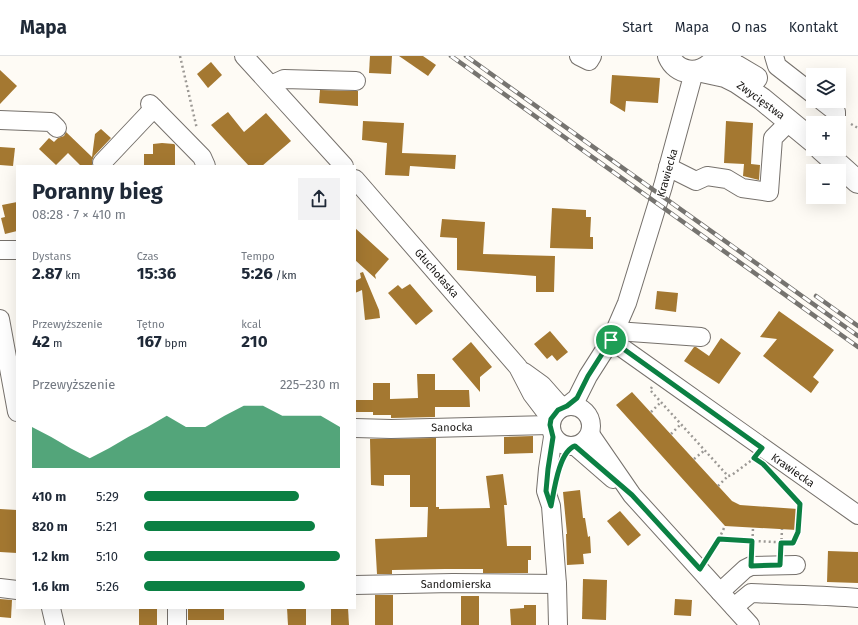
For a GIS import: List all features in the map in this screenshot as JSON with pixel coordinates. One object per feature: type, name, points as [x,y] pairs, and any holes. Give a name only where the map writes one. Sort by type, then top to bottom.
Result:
[{"type":"main road","name":"Zwycięstwa","points":[[669,56],[675,65],[680,69],[704,66],[737,82],[762,99],[806,135]]},
{"type":"main road","name":"Zwycięstwa","points":[[725,56],[734,64],[789,102],[806,116]]},
{"type":"main road","points":[[829,156],[858,182]]},
{"type":"main road","points":[[845,156],[858,172]]},
{"type":"street","points":[[244,56],[343,165]]},
{"type":"street","points":[[579,56],[589,61],[592,56]]},
{"type":"street","points":[[774,56],[778,66],[806,88]]},
{"type":"street","name":"Krawiecka","points":[[587,413],[588,403],[599,382],[613,336],[629,296],[668,167],[704,66]]},
{"type":"street","points":[[271,85],[284,79],[356,81]]},
{"type":"street","points":[[102,163],[152,106],[204,161]]},
{"type":"street","points":[[831,108],[836,112],[836,116]]},
{"type":"street","points":[[0,120],[51,122],[57,128]]},
{"type":"street","points":[[668,167],[696,181],[707,176],[728,179],[742,188],[769,192],[773,138],[790,121]]},
{"type":"street","name":"Głuchołaska","points":[[356,180],[518,368],[532,394],[557,419]]},
{"type":"street","points":[[0,250],[16,250]]},
{"type":"street","points":[[0,320],[16,402]]},
{"type":"street","points":[[613,336],[701,337]]},
{"type":"street","name":"Krawiecka","points":[[613,336],[660,375],[858,515]]},
{"type":"street","name":"Krawiecka","points":[[557,419],[577,398],[588,376],[613,336]]},
{"type":"street","points":[[557,419],[562,445],[574,446],[581,444],[590,434],[591,427],[587,413],[581,408],[574,406],[557,419],[548,469],[546,491],[551,506],[558,584],[558,625]]},
{"type":"street","name":"Sanocka","points":[[356,428],[391,429],[557,419]]},
{"type":"street","points":[[590,434],[632,495]]},
{"type":"street","points":[[574,446],[632,495],[750,625]]},
{"type":"street","points":[[551,506],[558,472],[565,455],[574,446]]},
{"type":"street","points":[[720,592],[745,568],[751,566],[788,565]]},
{"type":"street","name":"Sandomierska","points":[[356,586],[558,584]]},
{"type":"street","points":[[0,588],[16,590]]},
{"type":"street","points":[[734,607],[751,593],[823,595],[858,598]]},
{"type":"street","points":[[51,609],[55,625]]},
{"type":"street","points":[[177,609],[177,625]]},
{"type":"path","points":[[180,56],[204,161]]},
{"type":"path","points":[[660,375],[650,390],[728,476]]},
{"type":"path","points":[[651,412],[661,402]]},
{"type":"path","points":[[671,434],[681,424]]},
{"type":"path","points":[[718,486],[728,476],[732,475],[754,458],[762,448]]},
{"type":"path","points":[[694,460],[705,450]]},
{"type":"path","points":[[719,539],[793,543],[798,532],[800,504],[774,476]]},
{"type":"path","points":[[700,569],[719,539],[724,528]]},
{"type":"path","points":[[751,566],[753,528]]},
{"type":"path","points":[[782,529],[781,543],[788,565]]},
{"type":"building","points":[[370,56],[392,56],[391,74],[369,73]]},
{"type":"building","points":[[399,56],[423,56],[436,65],[428,76]]},
{"type":"building","points":[[211,62],[222,75],[208,88],[197,74]]},
{"type":"building","points":[[0,70],[17,86],[0,104]]},
{"type":"building","points":[[612,75],[660,78],[658,103],[626,101],[625,112],[610,103]]},
{"type":"building","points":[[320,90],[358,91],[358,106],[319,103]]},
{"type":"building","points":[[228,112],[244,132],[266,113],[291,141],[263,165],[248,165],[211,125]]},
{"type":"building","points":[[363,121],[404,123],[402,153],[456,155],[455,169],[410,166],[409,176],[385,175],[387,143],[362,140]]},
{"type":"building","points":[[726,121],[753,123],[751,164],[760,165],[759,180],[743,176],[744,164],[724,163]]},
{"type":"building","points":[[101,129],[111,138],[94,156],[92,165],[80,165],[68,153],[56,165],[39,149],[49,138],[54,142],[58,138],[64,136],[66,132],[92,157],[95,134]]},
{"type":"building","points":[[153,144],[174,144],[175,165],[144,165],[144,154],[153,154]]},
{"type":"building","points":[[0,147],[15,148],[13,166],[0,165]]},
{"type":"building","points":[[16,202],[16,231],[5,234],[1,218],[5,217],[2,205]]},
{"type":"building","points":[[552,208],[586,210],[586,217],[591,217],[590,237],[593,237],[593,249],[550,248]]},
{"type":"building","points":[[442,219],[485,222],[483,254],[555,256],[554,292],[536,292],[536,276],[457,270],[457,238],[440,237]]},
{"type":"building","points":[[356,229],[389,259],[375,275],[376,279],[356,261]]},
{"type":"building","points":[[363,272],[379,310],[380,318],[365,320],[362,290],[356,293],[356,280],[361,278],[360,273]]},
{"type":"building","points":[[410,284],[433,311],[416,325],[388,293],[398,285],[402,289]]},
{"type":"building","points":[[657,291],[678,293],[676,312],[655,309]]},
{"type":"building","points":[[779,311],[834,350],[813,377],[819,382],[811,393],[763,356],[777,339],[760,337]]},
{"type":"building","points":[[550,331],[568,352],[557,361],[552,355],[547,359],[534,344]]},
{"type":"building","points":[[721,338],[741,353],[719,384],[684,361],[694,347],[709,356]]},
{"type":"building","points":[[471,342],[492,367],[480,377],[480,392],[452,359]]},
{"type":"building","points":[[417,374],[435,374],[435,390],[469,390],[470,407],[435,407],[435,417],[391,418],[391,415],[373,415],[373,412],[356,412],[356,400],[373,400],[373,383],[390,383],[390,399],[418,398]]},
{"type":"building","points":[[632,392],[732,501],[740,505],[798,509],[797,530],[725,526],[616,405]]},
{"type":"building","points":[[533,436],[533,453],[504,454],[504,437]]},
{"type":"building","points":[[436,438],[436,507],[439,507],[439,509],[490,508],[486,476],[503,474],[507,505],[504,505],[507,546],[531,546],[531,560],[528,560],[528,573],[483,573],[483,569],[445,569],[392,570],[392,574],[377,574],[375,539],[427,537],[428,507],[410,507],[410,475],[384,475],[384,486],[371,485],[370,439]]},
{"type":"building","points":[[580,490],[583,518],[585,518],[588,537],[590,536],[591,553],[583,554],[584,564],[567,565],[567,534],[563,492]]},
{"type":"building","points":[[0,509],[16,510],[16,553],[0,552]]},
{"type":"building","points":[[620,511],[641,535],[628,546],[607,521]]},
{"type":"building","points":[[828,551],[858,552],[858,583],[827,582]]},
{"type":"building","points":[[583,579],[607,580],[606,620],[582,619]]},
{"type":"building","points":[[375,595],[393,595],[393,625],[375,625]]},
{"type":"building","points":[[461,596],[479,596],[479,625],[461,625]]},
{"type":"building","points":[[0,599],[12,600],[11,618],[0,617]]},
{"type":"building","points":[[675,599],[692,600],[691,616],[674,615]]},
{"type":"building","points":[[524,605],[536,605],[536,625],[511,625],[510,609],[524,608]]},
{"type":"building","points":[[139,609],[157,609],[157,625],[139,625]]},
{"type":"building","points":[[188,609],[224,609],[224,620],[188,620]]},
{"type":"building","points":[[287,609],[306,609],[306,625],[288,625]]},
{"type":"building","points":[[331,609],[348,609],[349,625],[331,625]]},
{"type":"railway","points":[[451,56],[858,347]]},
{"type":"railway","points":[[466,56],[858,336]]},
{"type":"railway","points":[[816,296],[858,326]]},
{"type":"route","points":[[611,340],[762,448],[754,458],[763,464],[800,504],[798,532],[793,543],[781,543],[780,565],[751,566],[752,541],[719,539],[700,569],[632,495],[575,446],[565,455],[558,472],[551,506],[546,491],[553,437],[550,425],[551,419],[558,410],[567,406],[577,398],[588,376],[611,340]]}]
